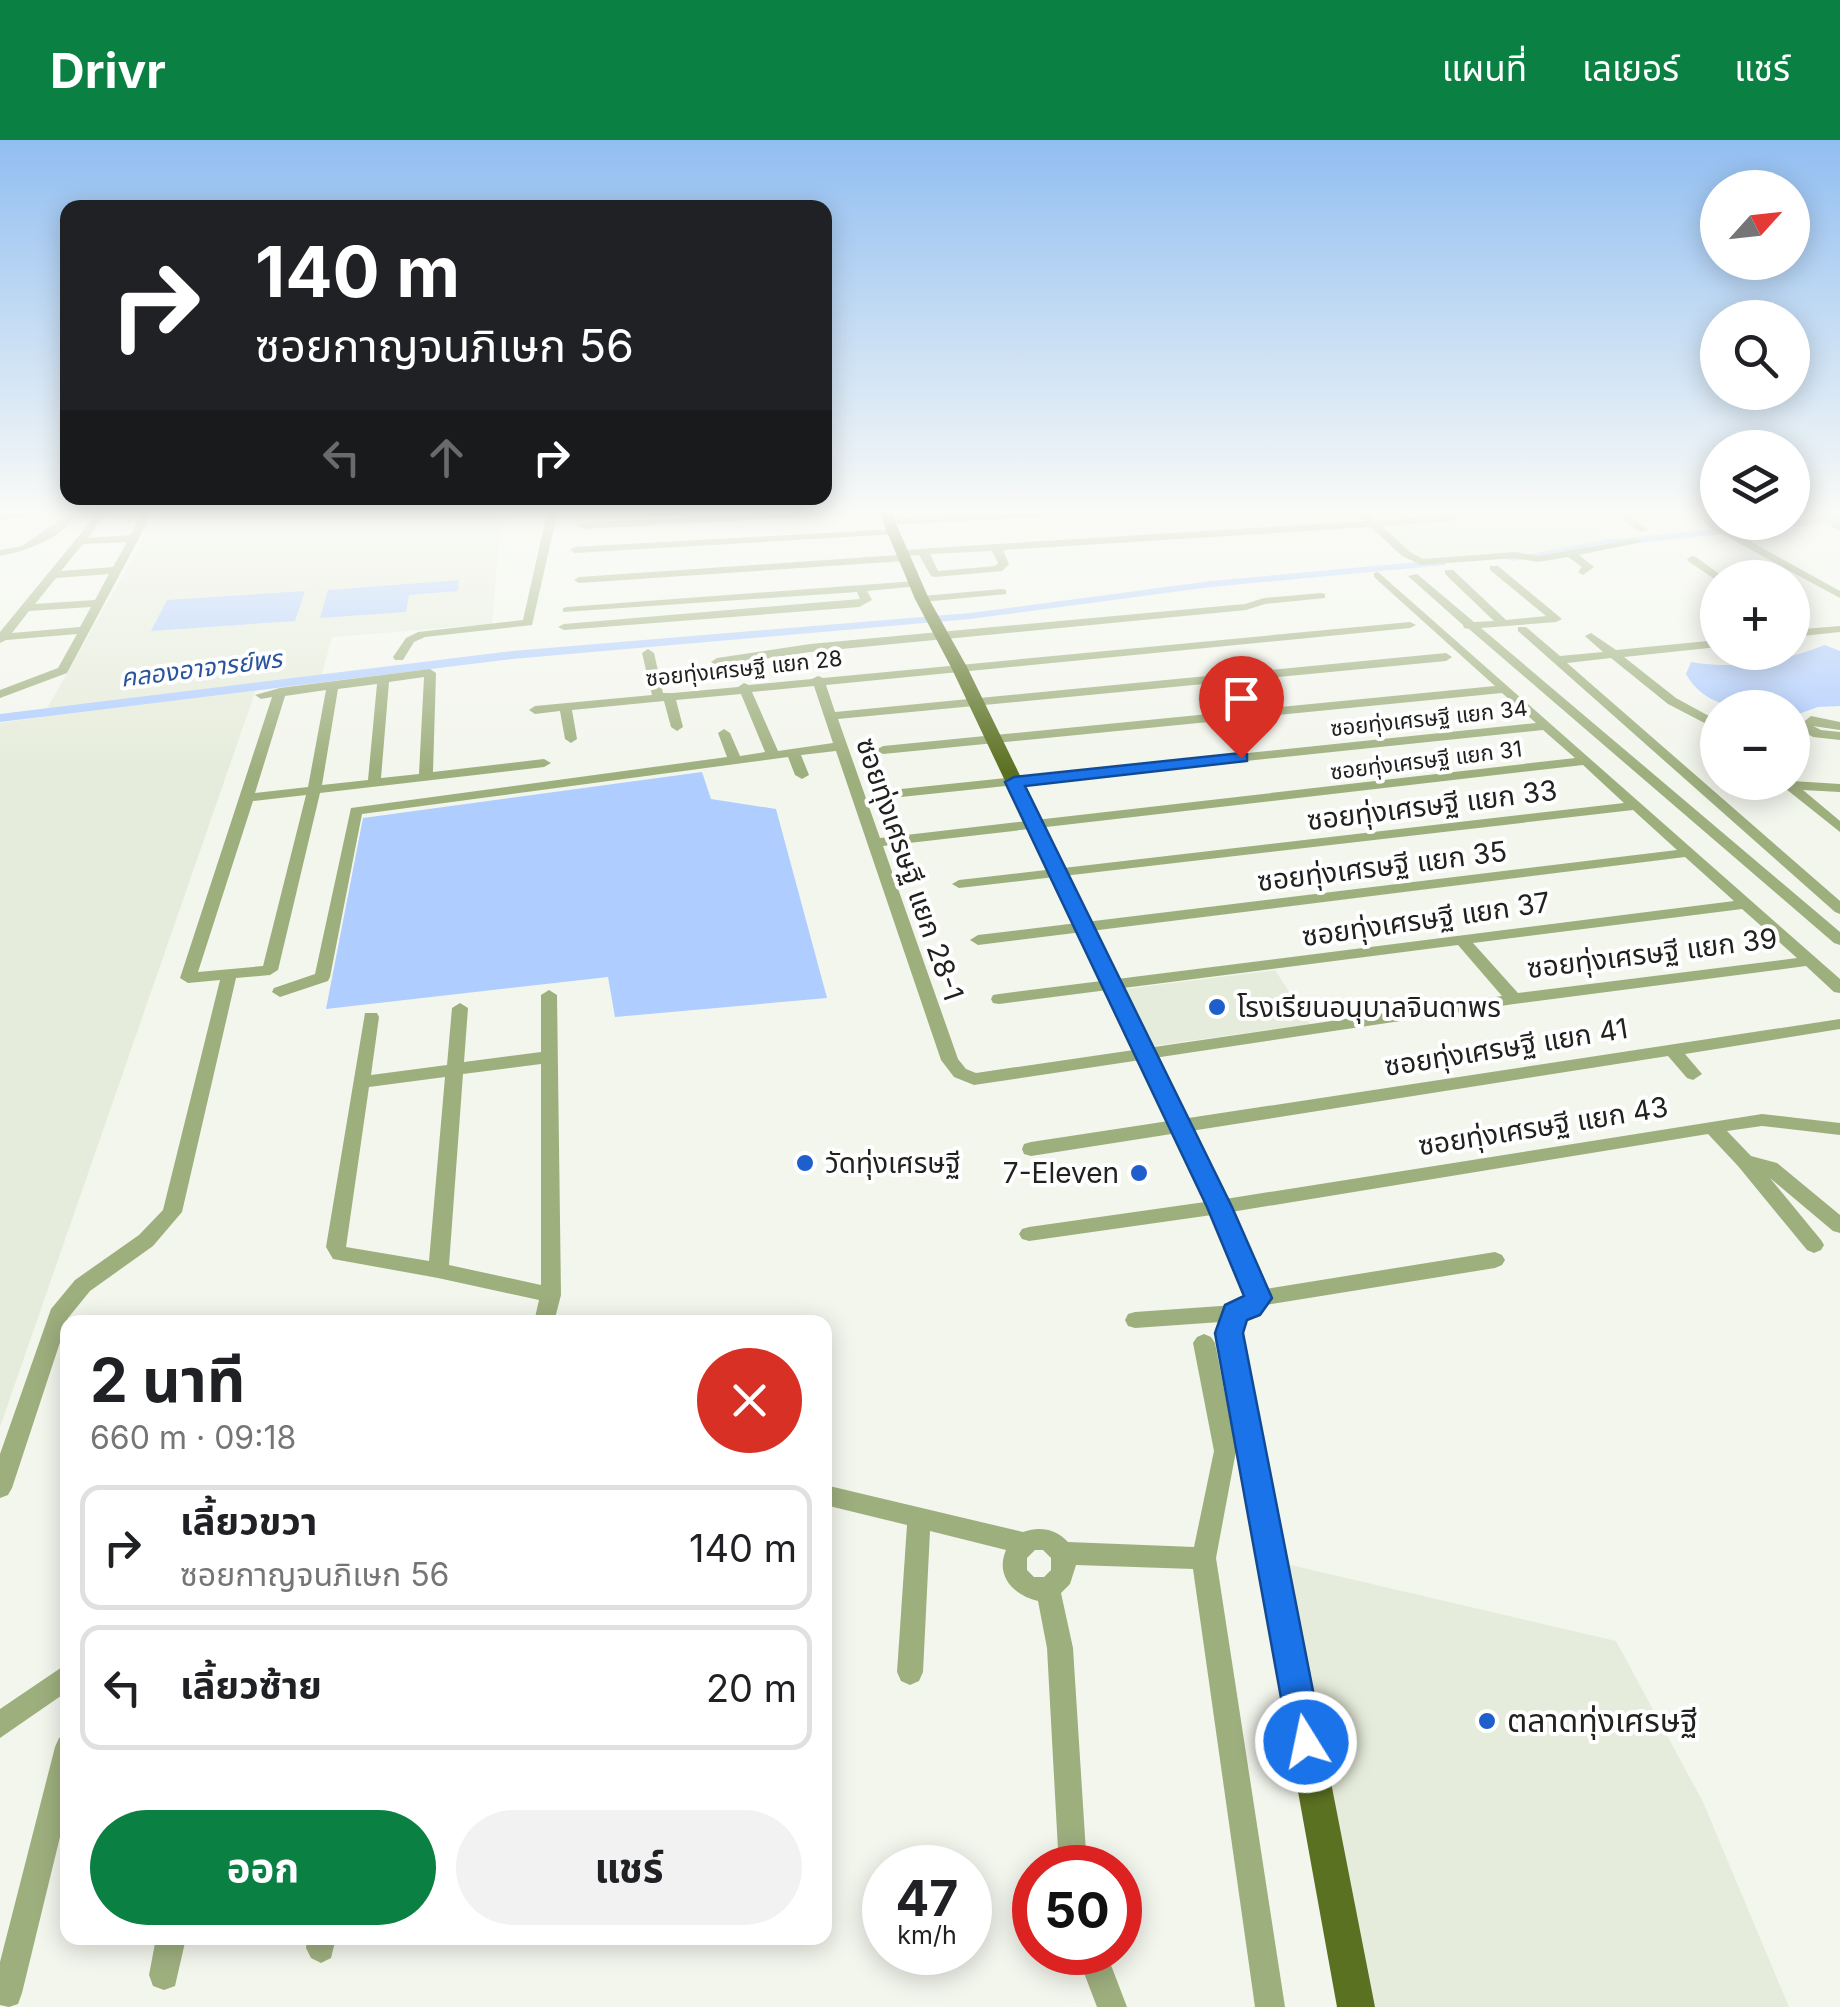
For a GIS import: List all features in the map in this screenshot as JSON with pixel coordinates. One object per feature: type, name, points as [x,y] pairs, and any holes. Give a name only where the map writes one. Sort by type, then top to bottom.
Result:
[{"type":"main road","points":[[922,598],[959,667],[1219,1207],[1247,1306],[1229,1333],[1356,2007]]},
{"type":"street","points":[[1,641],[34,597]]},
{"type":"street","points":[[399,657],[410,640],[422,634],[528,623],[533,597]]},
{"type":"street","points":[[566,610],[731,597]]},
{"type":"street","points":[[564,627],[859,604],[865,597]]},
{"type":"street","points":[[922,598],[934,597]]},
{"type":"street","points":[[717,662],[936,625],[1306,597]]},
{"type":"street","points":[[1402,597],[1840,988]]},
{"type":"street","points":[[1436,597],[1840,940]]},
{"type":"street","points":[[1476,597],[1504,624]]},
{"type":"street","points":[[1468,626],[1556,619],[1529,597]]},
{"type":"street","points":[[29,603],[102,598]]},
{"type":"street","points":[[0,694],[63,670],[102,598]]},
{"type":"street","name":"ซอยทุ่งเศรษฐี แยก 28","points":[[535,710],[1410,625]]},
{"type":"street","points":[[1810,633],[1840,629]]},
{"type":"street","points":[[1488,642],[1526,633],[1840,909]]},
{"type":"street","points":[[1676,633],[1693,646]]},
{"type":"street","points":[[1,641],[81,636]]},
{"type":"street","points":[[1591,636],[1673,708]]},
{"type":"street","points":[[1640,637],[1658,650]]},
{"type":"street","points":[[1516,666],[1700,645]]},
{"type":"street","points":[[648,653],[677,727]]},
{"type":"street","points":[[831,716],[1446,657]]},
{"type":"street","points":[[261,695],[430,673],[426,777]]},
{"type":"street","points":[[374,783],[383,679]]},
{"type":"street","name":"ซอยทุ่งเศรษฐี แยก 28-1","points":[[818,680],[950,1060],[960,1073]]},
{"type":"street","points":[[280,692],[188,978],[270,970],[314,790],[333,685]]},
{"type":"street","points":[[1546,690],[1585,686]]},
{"type":"street","points":[[744,688],[773,755]]},
{"type":"street","points":[[1632,688],[1700,719]]},
{"type":"street","points":[[882,750],[1502,689]]},
{"type":"street","points":[[565,707],[571,739]]},
{"type":"street","points":[[1580,718],[1615,713]]},
{"type":"street","points":[[1810,721],[1840,728]]},
{"type":"street","name":"ซอยทุ่งเศรษฐี แยก 34","points":[[901,793],[1544,726]]},
{"type":"street","points":[[724,733],[734,760]]},
{"type":"street","points":[[280,992],[322,977],[356,811],[841,746]]},
{"type":"street","points":[[793,752],[802,775]]},
{"type":"street","name":"ซอยทุ่งเศรษฐี แยก 31","points":[[875,843],[1584,761]]},
{"type":"street","points":[[248,798],[544,763]]},
{"type":"street","points":[[1692,779],[1700,780]]},
{"type":"street","points":[[1810,788],[1840,788]]},
{"type":"street","points":[[1806,800],[1840,828]]},
{"type":"street","name":"ซอยทุ่งเศรษฐี แยก 33","points":[[959,884],[1632,806]]},
{"type":"street","name":"ซอยทุ่งเศรษฐี แยก 35","points":[[978,940],[1686,853]]},
{"type":"street","name":"ซอยทุ่งเศรษฐี แยก 37","points":[[1000,999],[1745,904]]},
{"type":"street","points":[[1461,939],[1514,998]]},
{"type":"street","name":"ซอยทุ่งเศรษฐี แยก 39","points":[[960,1073],[974,1079],[1514,998],[1810,961]]},
{"type":"street","points":[[0,1488],[58,1315],[68,1298],[153,1236],[172,1212],[230,974]]},
{"type":"street","points":[[546,1315],[550,1296],[549,996]]},
{"type":"street","points":[[438,1270],[460,1008]]},
{"type":"street","points":[[371,1017],[336,1247],[340,1254],[438,1270],[550,1296]]},
{"type":"street","name":"ซอยทุ่งเศรษฐี แยก 41","points":[[1032,1149],[1840,1024]]},
{"type":"street","points":[[1671,1050],[1693,1074]]},
{"type":"street","points":[[361,1082],[550,1057]]},
{"type":"street","name":"ซอยทุ่งเศรษฐี แยก 43","points":[[1028,1234],[1762,1120],[1840,1129]]},
{"type":"street","points":[[1712,1127],[1814,1245]]},
{"type":"street","points":[[1745,1161],[1770,1168],[1840,1226]]},
{"type":"street","points":[[1134,1320],[1247,1306],[1495,1260]]},
{"type":"street","points":[[1204,1343],[1224,1452],[1204,1558],[1270,2007]]},
{"type":"street","points":[[832,1497],[1023,1543],[1048,1542],[1062,1553],[1204,1558]]},
{"type":"street","points":[[910,1672],[919,1516]]},
{"type":"street","points":[[1023,1543],[1014,1552],[1013,1569],[1027,1585],[1048,1587],[1062,1577],[1062,1553]]},
{"type":"street","points":[[1048,1587],[1060,1648],[1072,1845]]},
{"type":"street","points":[[0,1724],[60,1681]]},
{"type":"street","points":[[6,1994],[60,1815]]},
{"type":"street","points":[[164,1975],[170,1945]]},
{"type":"street","points":[[1100,1975],[1112,2007]]},
{"type":"shaded area","points":[[110,597],[494,597],[492,624],[332,637],[321,677],[258,684],[0,1427],[0,723],[42,717]]},
{"type":"shaded area","name":"โรงเรียนอนุบาลจินดาพร","points":[[1275,970],[1310,1024],[1154,1046],[1125,989]]},
{"type":"shaded area","name":"ตลาดทุ่งเศรษฐี","points":[[1282,1563],[1616,1641],[1703,1802],[1789,2007],[1374,2007]]},
{"type":"water","points":[[303,597],[295,621],[151,631],[167,600]]},
{"type":"water","points":[[326,597],[409,597],[406,612],[320,618]]},
{"type":"water","points":[[1825,645],[1840,651],[1840,706],[1810,710],[1810,690],[1700,691],[1686,674],[1691,662],[1700,663],[1700,670],[1810,670],[1810,650]]},
{"type":"water","points":[[702,772],[711,799],[776,809],[827,998],[615,1017],[608,977],[326,1009],[363,818]]},
{"type":"waterway","name":"คลองอาจารย์พร","points":[[0,718],[512,655],[970,616],[1112,597]]},
{"type":"place","name":"โรงเรียนอนุบาลจินดาพร","points":[[1217,1007]]},
{"type":"place","name":"วัดทุ่งเศรษฐี","points":[[805,1163]]},
{"type":"place","name":"7-Eleven","points":[[1139,1173]]},
{"type":"place","name":"ตลาดทุ่งเศรษฐี","points":[[1487,1721]]},
{"type":"route","points":[[1241,758],[1014,782],[1259,1298],[1250,1308],[1235,1313],[1229,1322],[1229,1333],[1306,1742]]}]
